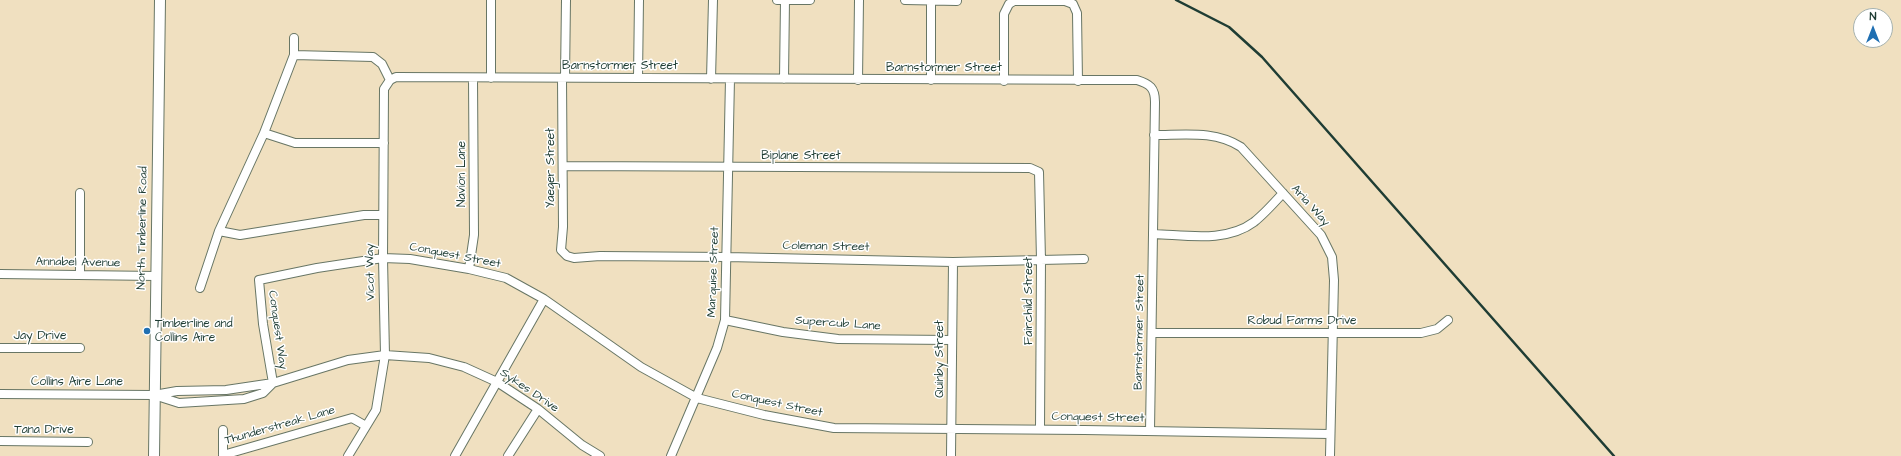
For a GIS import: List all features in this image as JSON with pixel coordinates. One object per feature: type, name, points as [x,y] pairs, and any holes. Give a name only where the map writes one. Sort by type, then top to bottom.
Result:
[{"type":"main road","name":"North Timberline Road","points":[[154,456],[160,0]]},
{"type":"street","points":[[490,78],[491,0]]},
{"type":"street","name":"Yaeger Street","points":[[566,0],[561,250],[567,256]]},
{"type":"street","points":[[638,78],[639,0]]},
{"type":"street","points":[[711,79],[713,0]]},
{"type":"street","points":[[777,0],[810,0]]},
{"type":"street","points":[[784,79],[785,0]]},
{"type":"street","points":[[858,80],[859,0]]},
{"type":"street","points":[[905,0],[957,1]]},
{"type":"street","points":[[931,0],[931,80]]},
{"type":"street","points":[[1004,81],[1004,14],[1009,4],[1014,1],[1065,1],[1073,4],[1077,12],[1078,81]]},
{"type":"street","points":[[200,288],[219,230],[264,133],[294,55],[294,38]]},
{"type":"street","points":[[294,55],[373,57],[382,64],[390,80]]},
{"type":"street","name":"Barnstormer Street","points":[[390,80],[396,77],[1004,81],[1137,80],[1151,86],[1155,93],[1150,431]]},
{"type":"street","name":"Navion Lane","points":[[469,269],[474,235],[473,78]]},
{"type":"street","name":"Marquise Street","points":[[672,456],[717,348],[725,320],[730,79]]},
{"type":"street","name":"Vicot Way","points":[[348,456],[376,410],[385,355],[383,258],[384,89],[390,80]]},
{"type":"street","points":[[264,133],[296,143],[384,143]]},
{"type":"street","name":"Aria Way","points":[[1154,135],[1214,135],[1226,138],[1241,147],[1321,235],[1332,257],[1334,280],[1330,456]]},
{"type":"street","name":"Biplane Street","points":[[563,166],[729,168],[1030,168],[1039,172]]},
{"type":"street","name":"Fairchild Street","points":[[1039,172],[1041,260],[1040,429]]},
{"type":"street","points":[[80,193],[80,275]]},
{"type":"street","points":[[1154,234],[1213,236],[1232,232],[1254,222],[1283,194]]},
{"type":"street","points":[[219,230],[240,235],[364,215],[383,215]]},
{"type":"street","name":"Coleman Street","points":[[567,256],[574,258],[600,256],[726,257],[953,262],[1084,259]]},
{"type":"street","name":"Conquest Street","points":[[259,280],[317,268],[383,258],[410,259],[469,269],[506,278],[544,299],[641,367],[697,398],[764,415],[834,428],[1040,429],[1330,434]]},
{"type":"street","name":"Quinby Street","points":[[951,456],[953,262]]},
{"type":"street","name":"Annabel Avenue","points":[[0,274],[156,276]]},
{"type":"street","name":"Conquest Way","points":[[259,280],[263,324],[273,383]]},
{"type":"street","points":[[455,456],[544,299]]},
{"type":"street","name":"Supercub Lane","points":[[725,320],[783,332],[838,339],[952,340]]},
{"type":"street","name":"Robud Farms Drive","points":[[1152,333],[1420,333],[1437,329],[1448,320]]},
{"type":"street","name":"Jay Drive","points":[[0,348],[80,348]]},
{"type":"street","name":"Sykes Drive","points":[[273,383],[348,360],[385,355],[430,358],[464,367],[497,382],[538,409],[582,445],[600,456]]},
{"type":"street","points":[[154,395],[179,403],[244,399],[263,393],[273,383]]},
{"type":"street","points":[[154,395],[177,391],[226,390],[273,383]]},
{"type":"street","name":"Collins Aire Lane","points":[[0,394],[154,395]]},
{"type":"street","points":[[508,456],[538,409]]},
{"type":"street","name":"Thunderstreak Lane","points":[[223,456],[352,418],[366,426]]},
{"type":"street","points":[[223,430],[223,456]]},
{"type":"street","name":"Tana Drive","points":[[0,441],[88,442]]},
{"type":"railway","points":[[1176,0],[1229,27],[1262,57],[1614,456]]},
{"type":"place","name":"Timberline and Collins Aire","points":[[147,331]]}]
